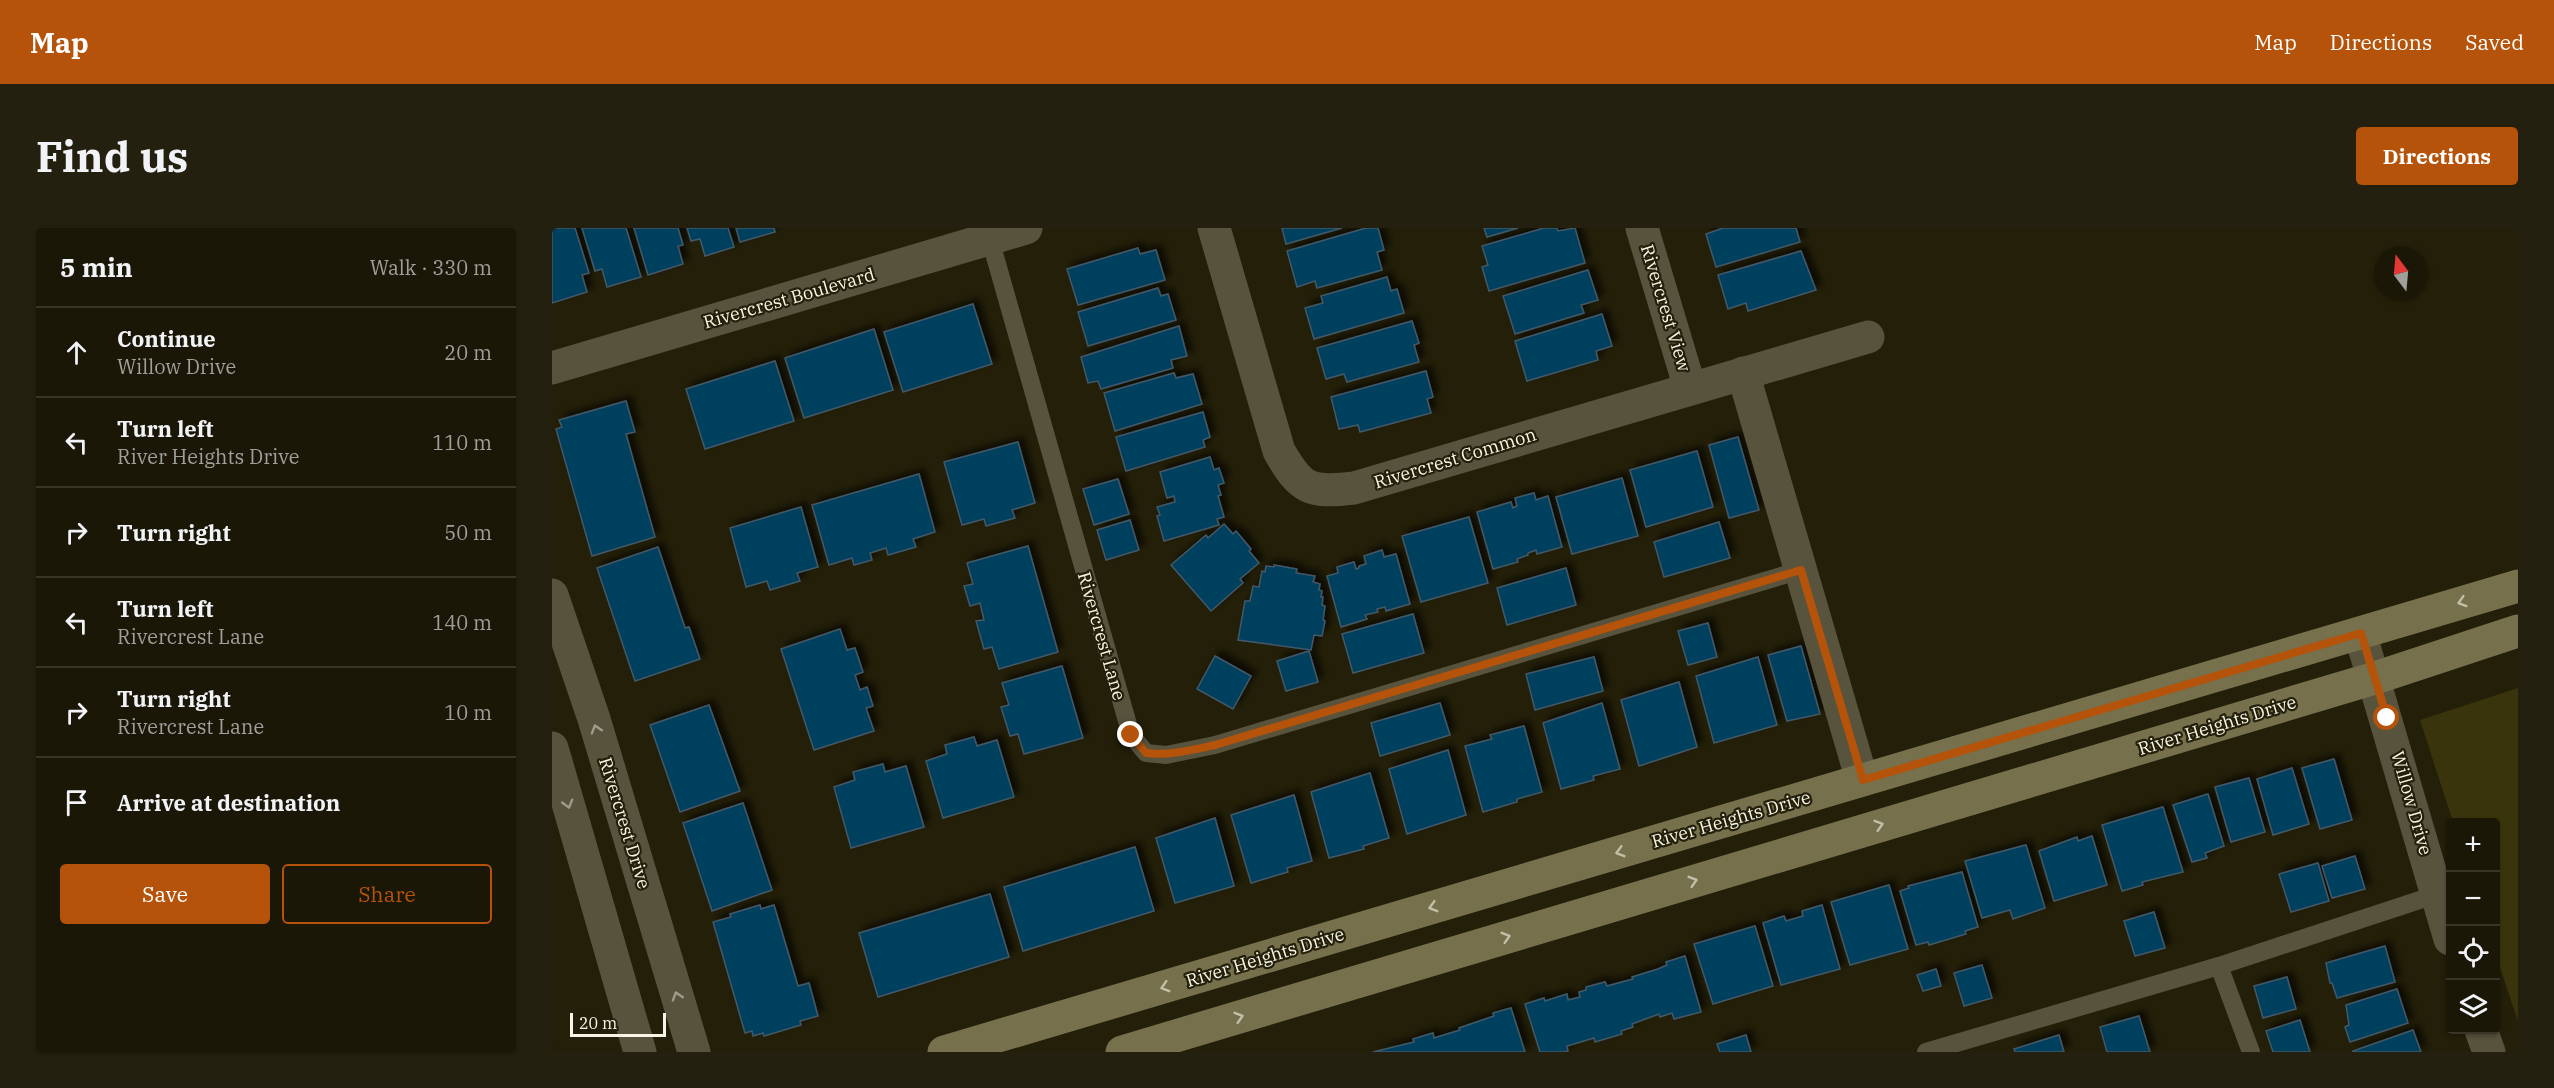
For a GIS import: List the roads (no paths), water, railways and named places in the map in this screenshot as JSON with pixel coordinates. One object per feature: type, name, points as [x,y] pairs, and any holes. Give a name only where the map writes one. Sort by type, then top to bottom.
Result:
[{"type":"street","name":"Rivercrest Boulevard","points":[[552,368],[1026,228]]},
{"type":"street","name":"Rivercrest Common","points":[[1214,228],[1279,451],[1290,471],[1307,487],[1328,491],[1354,488],[1868,337]]},
{"type":"street","name":"Rivercrest View","points":[[1642,228],[1690,388]]},
{"type":"street","points":[[1743,373],[1863,780]]},
{"type":"street","name":"River Heights Drive","points":[[944,1052],[2518,586]]},
{"type":"street","name":"Rivercrest Drive","points":[[552,595],[594,719],[694,1052]]},
{"type":"street","name":"River Heights Drive","points":[[1122,1052],[2375,678],[2518,631]]},
{"type":"street","name":"Willow Drive","points":[[2361,633],[2447,926]]},
{"type":"street","points":[[552,748],[640,1052]]},
{"type":"street","points":[[2483,1034],[2489,1052]]},
{"type":"lane","name":"Rivercrest Lane","points":[[990,239],[1131,735],[1146,753],[1166,755],[1215,745],[1801,570]]},
{"type":"lane","points":[[1926,1052],[2219,966],[2438,894]]},
{"type":"lane","points":[[2219,966],[2251,1052]]}]
